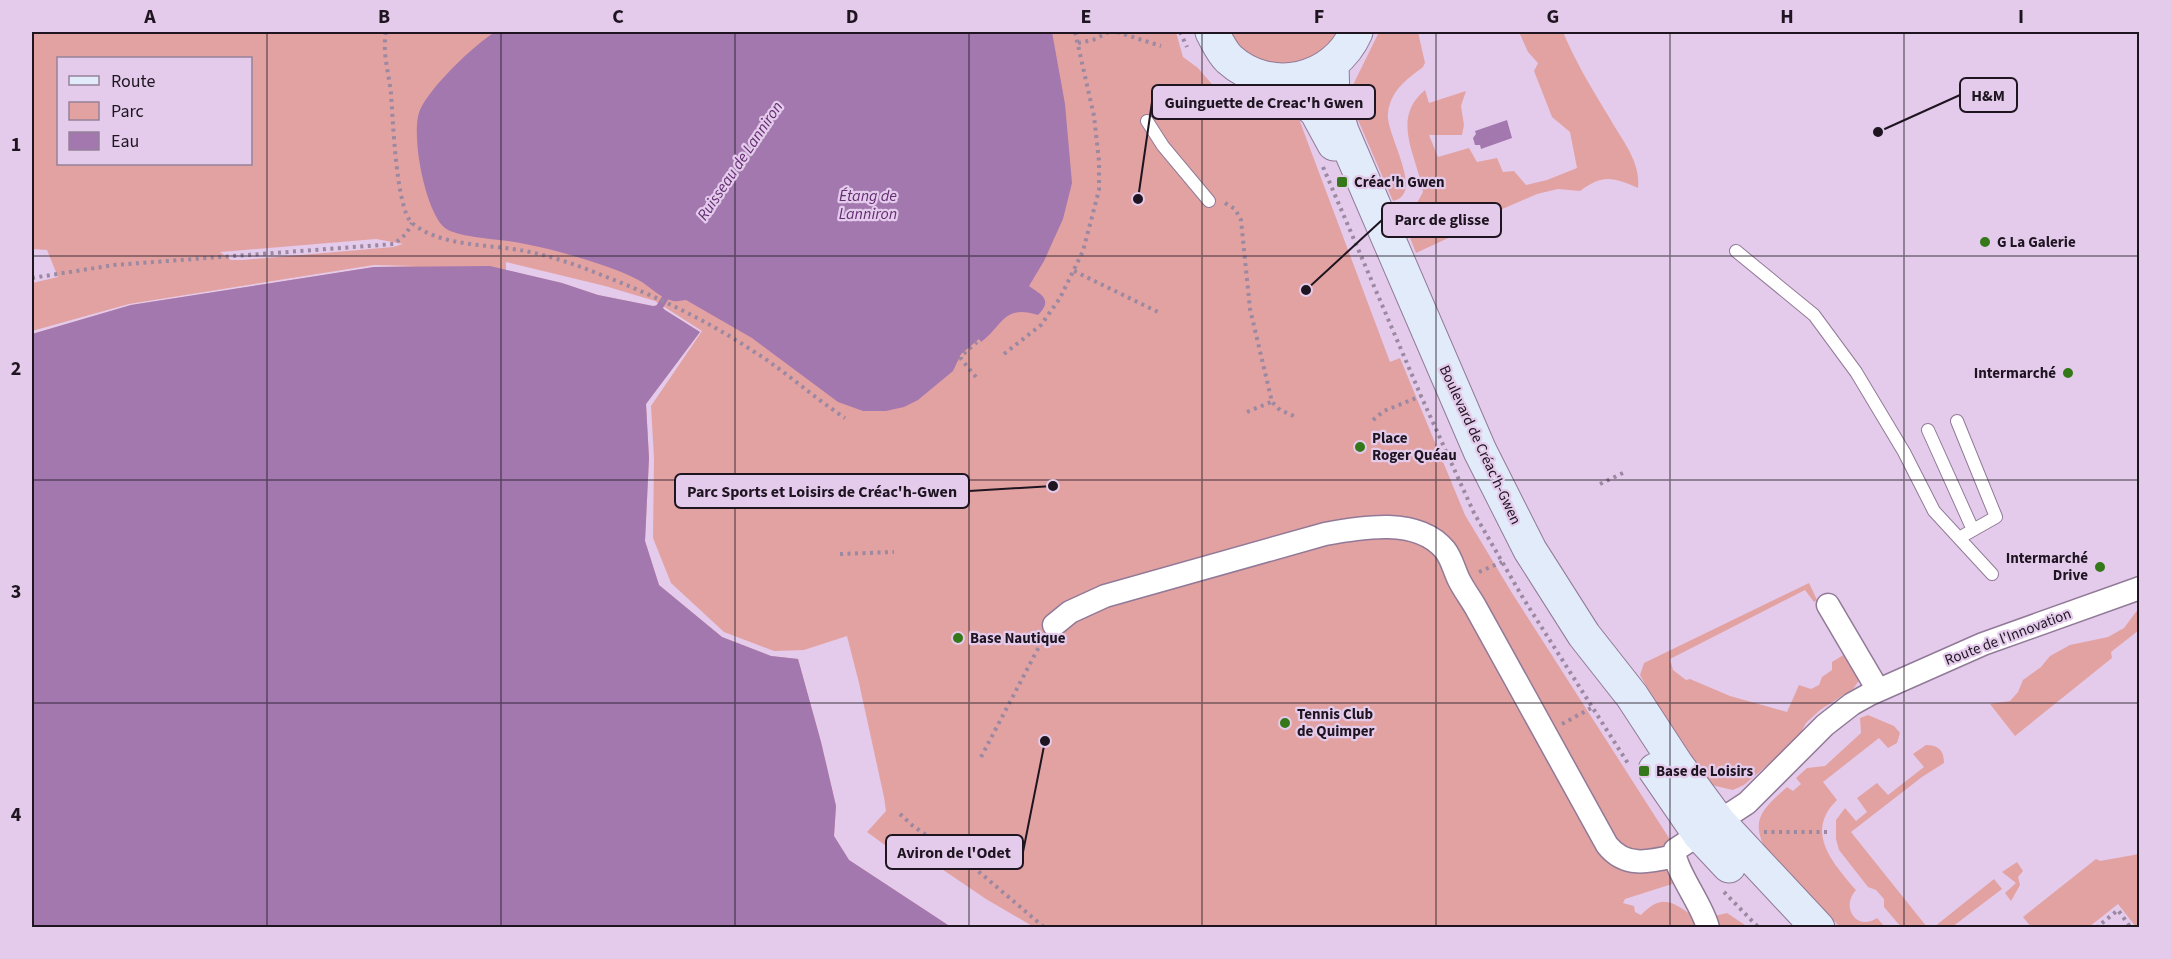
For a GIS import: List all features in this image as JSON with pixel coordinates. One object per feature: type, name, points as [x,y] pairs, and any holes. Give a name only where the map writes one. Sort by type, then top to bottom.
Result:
[{"type":"street","points":[[1194,40],[1221,49],[1238,66],[1255,75],[1279,81],[1307,77],[1332,64],[1352,41],[1356,32]]},
{"type":"street","name":"Boulevard de Créac'h-Gwen","points":[[1332,64],[1333,100],[1342,131],[1479,451],[1505,504],[1567,610],[1632,696],[1718,833],[1787,927]]},
{"type":"street","name":"Boulevard de Créac'h-Gwen","points":[[1279,81],[1316,111],[1329,132],[1475,472],[1526,570],[1666,787],[1818,927]]},
{"type":"street","points":[[1054,625],[1070,612],[1105,596],[1325,534],[1382,526],[1402,528],[1428,536],[1437,542],[1448,555],[1459,580],[1612,852],[1626,860],[1650,862],[1675,856],[1699,903],[1708,927]]},
{"type":"street","name":"Route de l'Innovation","points":[[1675,856],[1679,847],[1718,833],[1802,746],[1838,714],[1878,690],[1983,644],[2139,588]]},
{"type":"street","points":[[1828,605],[1878,690]]},
{"type":"lane","points":[[1147,121],[1155,136],[1209,201]]},
{"type":"lane","points":[[1736,251],[1814,315],[1856,372],[1904,452],[1934,511],[1992,574]]},
{"type":"lane","points":[[1957,421],[1996,517],[1959,538]]},
{"type":"lane","points":[[1928,430],[1973,530]]},
{"type":"path","points":[[386,32],[384,51],[391,95],[398,174],[407,218],[412,223],[441,238],[510,248],[556,259],[598,273],[672,305],[755,352],[845,418]]},
{"type":"path","points":[[1004,354],[1041,326],[1060,298],[1087,239],[1100,183],[1094,116],[1075,32]]},
{"type":"path","points":[[1078,44],[1109,32]]},
{"type":"path","points":[[1117,32],[1161,46]]},
{"type":"path","points":[[1180,32],[1194,40]]},
{"type":"path","points":[[1322,165],[1334,196]]},
{"type":"path","points":[[1225,203],[1235,210],[1241,220],[1250,309],[1272,402],[1280,410],[1294,417]]},
{"type":"path","points":[[32,278],[125,264],[394,243],[406,234],[412,223]]},
{"type":"path","points":[[1074,271],[1160,314]]},
{"type":"path","points":[[976,377],[961,356],[977,342]]},
{"type":"path","points":[[1373,420],[1384,411],[1421,396]]},
{"type":"path","points":[[1247,412],[1272,402]]},
{"type":"path","points":[[1600,484],[1627,471]]},
{"type":"path","points":[[840,554],[894,552]]},
{"type":"path","points":[[981,757],[1041,643],[1054,625]]},
{"type":"path","points":[[1545,734],[1593,707]]},
{"type":"path","points":[[900,814],[913,826],[989,880],[1045,927]]},
{"type":"path","points":[[1718,833],[1744,836],[1756,831],[1828,832]]},
{"type":"path","points":[[1717,885],[1759,927]]},
{"type":"path","points":[[2096,927],[2118,910],[2132,927]]},
{"type":"green space","points":[[32,32],[1176,32],[1183,57],[1198,68],[1217,90],[1227,97],[1255,107],[1294,115],[1299,119],[1390,362],[1400,358],[1465,515],[1512,593],[1694,877],[1625,899],[1623,903],[1634,906],[1635,912],[1641,915],[1657,903],[1670,902],[1699,920],[1727,913],[1748,927],[1034,927],[986,899],[896,838],[889,848],[867,832],[886,811],[847,636],[804,650],[774,651],[724,632],[671,583],[653,538],[654,458],[651,406],[702,331],[655,301],[605,286],[506,262],[506,270],[562,283],[598,295],[653,306],[660,305],[700,332],[646,404],[649,458],[645,541],[659,585],[722,637],[771,656],[798,659],[836,806],[834,836],[849,860],[951,927],[32,927],[32,334],[131,305],[374,267],[417,266],[374,265],[129,304],[32,331],[32,283],[58,277],[47,250],[32,249]],"holes":[[[376,239],[403,244],[393,247],[243,260],[231,260],[220,252]]]},
{"type":"green space","points":[[1225,32],[1341,32],[1329,48],[1302,65],[1269,66],[1240,52]]},
{"type":"green space","points":[[1379,32],[1418,32],[1425,63],[1400,86],[1392,98],[1388,113],[1392,135],[1402,162],[1406,187],[1402,196],[1393,201],[1352,106],[1353,85]]},
{"type":"green space","points":[[1519,32],[1563,32],[1584,75],[1633,159],[1638,188],[1622,181],[1608,179],[1595,182],[1580,191],[1558,189],[1537,194],[1491,214],[1457,234],[1416,253],[1405,225],[1423,192],[1407,126],[1409,113],[1415,101],[1425,90],[1429,103],[1466,91],[1461,106],[1464,125],[1462,135],[1429,135],[1438,157],[1469,148],[1477,162],[1497,158],[1503,172],[1514,171],[1526,185],[1547,180],[1577,168],[1570,132],[1552,117],[1534,71],[1538,63],[1528,52]]},
{"type":"green space","points":[[1809,583],[1817,600],[1814,602],[1805,590],[1670,659],[1673,670],[1686,680],[1690,679],[1730,696],[1787,712],[1799,685],[1811,689],[1819,685],[1822,677],[1832,670],[1832,662],[1845,654],[1861,678],[1853,689],[1820,710],[1806,723],[1797,740],[1744,785],[1733,790],[1711,785],[1667,723],[1640,675],[1644,663]]},
{"type":"green space","points":[[2139,608],[2139,630],[2111,652],[2112,658],[2015,736],[1990,704],[2010,701],[2018,692],[2023,680],[2041,667],[2050,656],[2070,645],[2108,637],[2124,628]]},
{"type":"green space","points":[[1868,715],[1894,726],[1900,733],[1897,743],[1888,748],[1879,738],[1823,782],[1837,800],[1827,812],[1822,835],[1831,858],[1856,890],[1851,897],[1850,904],[1853,916],[1863,922],[1870,922],[1877,918],[1885,927],[1840,927],[1766,850],[1761,839],[1759,822],[1766,808],[1787,787],[1793,791],[1801,784],[1796,778],[1807,768],[1825,766],[1861,733],[1860,718]]},
{"type":"green space","points":[[1926,745],[1940,749],[1944,763],[1922,777],[1851,832],[1927,927],[1901,927],[1884,907],[1884,899],[1876,890],[1868,887],[1839,850],[1836,839],[1836,820],[1845,808],[1856,821],[1867,812],[1857,798],[1877,783],[1888,795],[1924,767],[1913,754]]},
{"type":"green space","points":[[2139,854],[2139,927],[2136,927],[2118,904],[2089,927],[2031,927],[2023,917],[2096,859],[2100,861]]},
{"type":"green space","points":[[2017,862],[2023,871],[2018,877],[2020,885],[2011,901],[2005,893],[2016,883],[2002,872]]},
{"type":"green space","points":[[1994,879],[2002,889],[1952,927],[1934,927]]},
{"type":"water","name":"Étang de Lanniron","points":[[495,32],[1052,32],[1065,104],[1072,183],[1063,219],[1044,261],[1029,286],[1042,295],[1045,305],[1038,315],[1026,312],[1010,314],[981,342],[979,339],[961,354],[953,371],[918,400],[904,407],[886,411],[863,411],[838,402],[752,338],[686,300],[675,301],[661,296],[629,275],[546,248],[451,231],[445,228],[438,219],[426,190],[418,153],[417,121],[420,110],[433,90],[465,56]]},
{"type":"water","points":[[1507,120],[1512,138],[1481,149],[1480,145],[1475,145],[1473,138],[1475,131]]},
{"type":"water","points":[[490,266],[562,283],[598,295],[653,306],[660,305],[700,332],[646,404],[649,458],[645,541],[659,585],[722,637],[771,656],[798,659],[836,806],[834,836],[849,860],[951,927],[32,927],[32,334],[131,305],[374,267]]},
{"type":"waterway","name":"Ruisseau de Lanniron","points":[[657,311],[670,290]]},
{"type":"place","name":"H&M","points":[[1878,132]]},
{"type":"place","name":"Créac'h Gwen","points":[[1342,182]]},
{"type":"place","name":"Guinguette de Creac'h Gwen","points":[[1138,199]]},
{"type":"place","name":"G La Galerie","points":[[1985,242]]},
{"type":"place","name":"Parc de glisse","points":[[1306,290]]},
{"type":"place","name":"Intermarché","points":[[2068,373]]},
{"type":"place","name":"Place Roger Quéau","points":[[1360,447]]},
{"type":"place","name":"Parc Sports et Loisirs de Créac'h-Gwen","points":[[1053,486]]},
{"type":"place","name":"Intermarché Drive","points":[[2100,567]]},
{"type":"place","name":"Base Nautique","points":[[958,638]]},
{"type":"place","name":"Tennis Club de Quimper","points":[[1285,723]]},
{"type":"place","name":"Aviron de l'Odet","points":[[1045,741]]},
{"type":"place","name":"Base de Loisirs","points":[[1644,771]]}]
